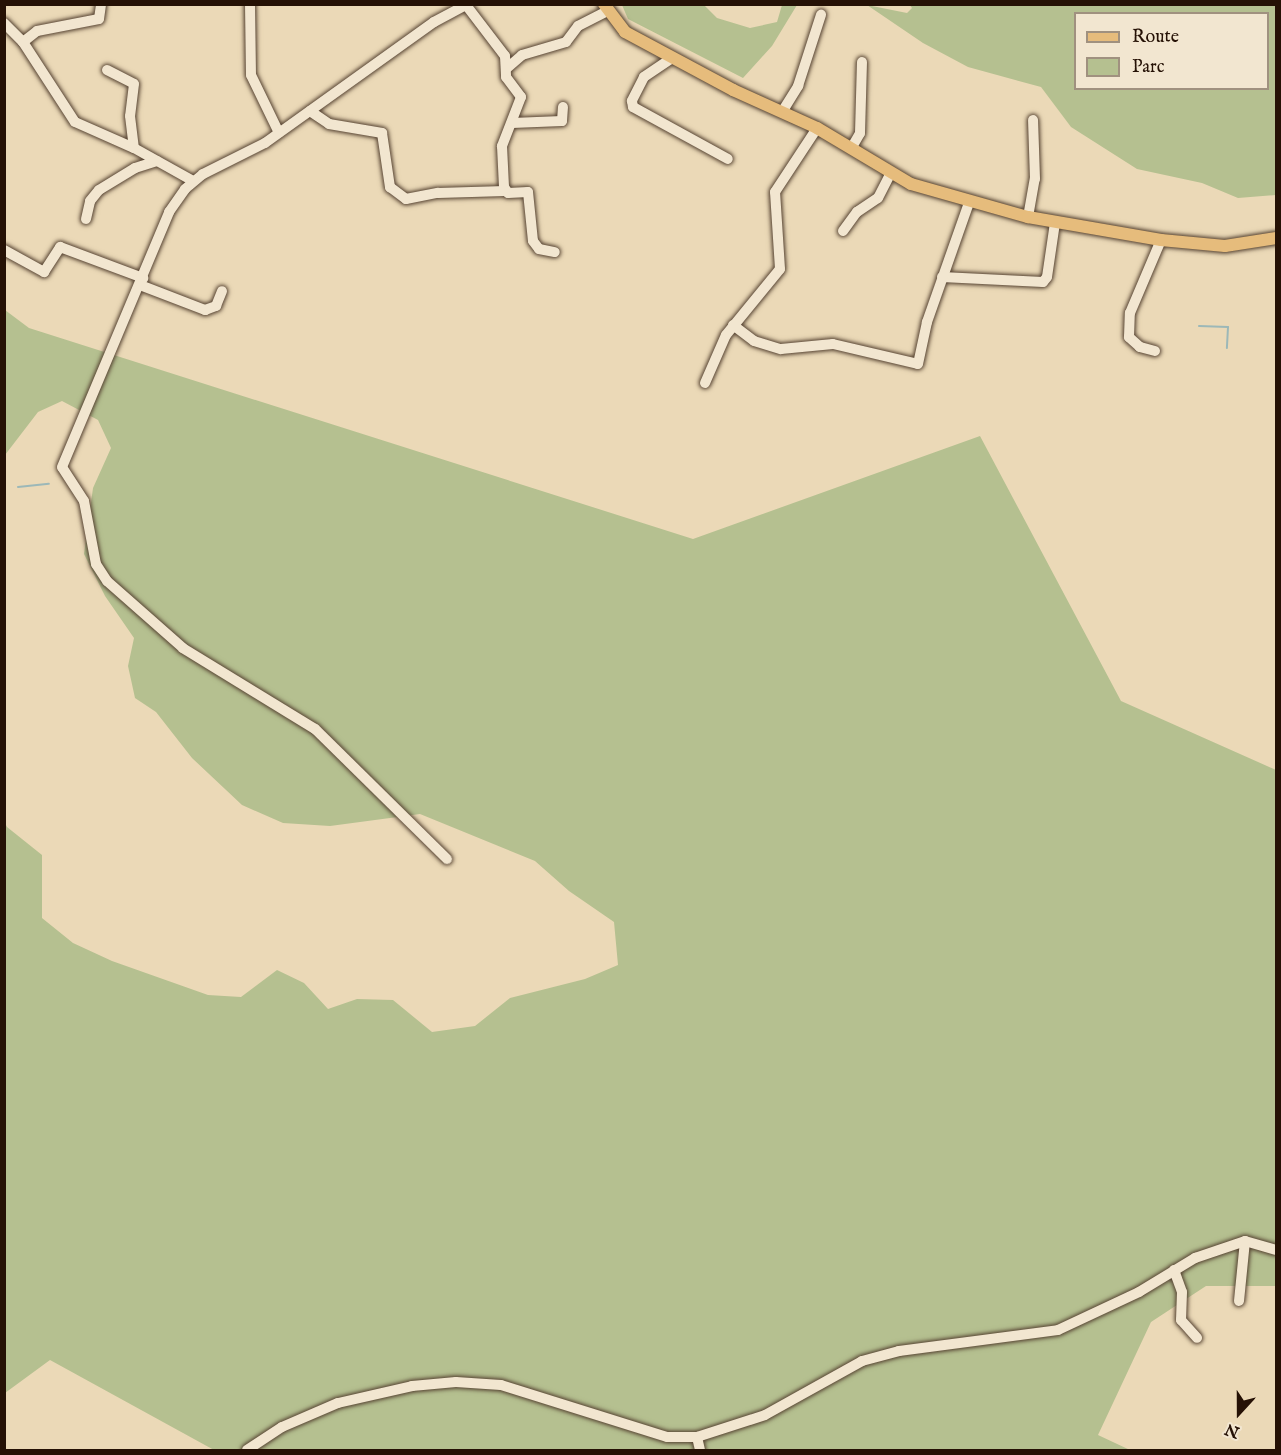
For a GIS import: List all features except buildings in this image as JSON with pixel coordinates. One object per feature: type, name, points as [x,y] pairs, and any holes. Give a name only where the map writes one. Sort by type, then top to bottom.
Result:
[{"type":"main road","points":[[606,8],[626,32],[672,58],[817,128],[852,147],[890,174],[969,203],[1055,223],[1161,240],[1225,246],[1276,238]]},
{"type":"street","points":[[23,42],[37,31],[99,19],[101,4]]},
{"type":"street","points":[[250,4],[251,75],[279,133]]},
{"type":"street","points":[[447,859],[315,729],[183,648],[100,573],[87,512],[62,467],[169,212],[193,181],[279,133],[434,22],[467,5],[505,56],[506,77],[521,97],[502,146],[505,191]]},
{"type":"street","points":[[506,69],[522,55],[566,42],[578,26],[606,8]]},
{"type":"street","points":[[782,112],[798,86],[821,15]]},
{"type":"street","points":[[4,23],[23,42],[75,122],[134,148],[193,181]]},
{"type":"street","points":[[672,58],[644,77],[632,101],[633,107],[728,159]]},
{"type":"street","points":[[852,147],[860,133],[862,62]]},
{"type":"street","points":[[107,70],[134,84],[130,116],[134,148]]},
{"type":"street","points":[[512,123],[558,121],[563,119],[563,107]]},
{"type":"street","points":[[310,111],[329,124],[382,133],[390,187],[406,199],[438,193],[528,192],[533,241],[539,249],[555,252]]},
{"type":"street","points":[[1028,217],[1035,179],[1032,120]]},
{"type":"street","points":[[705,384],[733,325],[780,269],[775,192],[817,128]]},
{"type":"street","points":[[86,219],[90,201],[99,190],[135,168],[157,161]]},
{"type":"street","points":[[843,231],[857,212],[878,198],[890,174]]},
{"type":"street","points":[[733,325],[759,343],[781,350],[833,344],[918,364],[942,277],[969,203]]},
{"type":"street","points":[[942,277],[1043,282],[1047,277],[1055,223]]},
{"type":"street","points":[[1155,351],[1140,347],[1129,337],[1130,313],[1161,240]]},
{"type":"street","points":[[4,250],[42,272],[47,271],[54,251],[60,247],[206,310],[216,306],[222,291]]},
{"type":"street","points":[[247,1450],[282,1427],[338,1403],[412,1386],[456,1382],[501,1385],[667,1437],[697,1437],[765,1415],[862,1361],[899,1351],[997,1341],[1071,1326],[1195,1258],[1245,1241],[1276,1250]]},
{"type":"street","points":[[1239,1301],[1245,1241]]},
{"type":"street","points":[[1174,1270],[1182,1292],[1181,1320],[1197,1338]]},
{"type":"street","points":[[697,1437],[700,1450]]},
{"type":"green space","points":[[909,4],[1276,5],[1276,195],[1238,198],[1202,183],[1137,169],[1071,127],[1041,87],[968,67],[923,43],[867,5],[907,13],[912,8]]},
{"type":"green space","points":[[622,5],[704,5],[717,18],[750,28],[777,22],[782,5],[797,5],[772,46],[743,78],[628,19]]},
{"type":"green space","points":[[5,310],[29,328],[693,539],[980,436],[1121,701],[1276,770],[1276,1286],[1206,1286],[1151,1322],[1098,1435],[1130,1450],[214,1450],[50,1360],[5,1393],[4,821],[7,827],[42,855],[42,918],[73,943],[112,961],[208,995],[241,997],[277,970],[304,983],[328,1009],[357,999],[393,1000],[432,1032],[475,1026],[510,998],[585,979],[618,965],[614,922],[569,891],[535,861],[420,814],[330,826],[283,823],[242,805],[192,758],[156,712],[135,698],[128,666],[134,638],[105,596],[84,554],[93,488],[111,448],[98,420],[62,401],[38,412],[5,455]]},
{"type":"waterway","points":[[1199,326],[1228,327],[1227,348]]},
{"type":"waterway","points":[[18,487],[49,484]]}]
